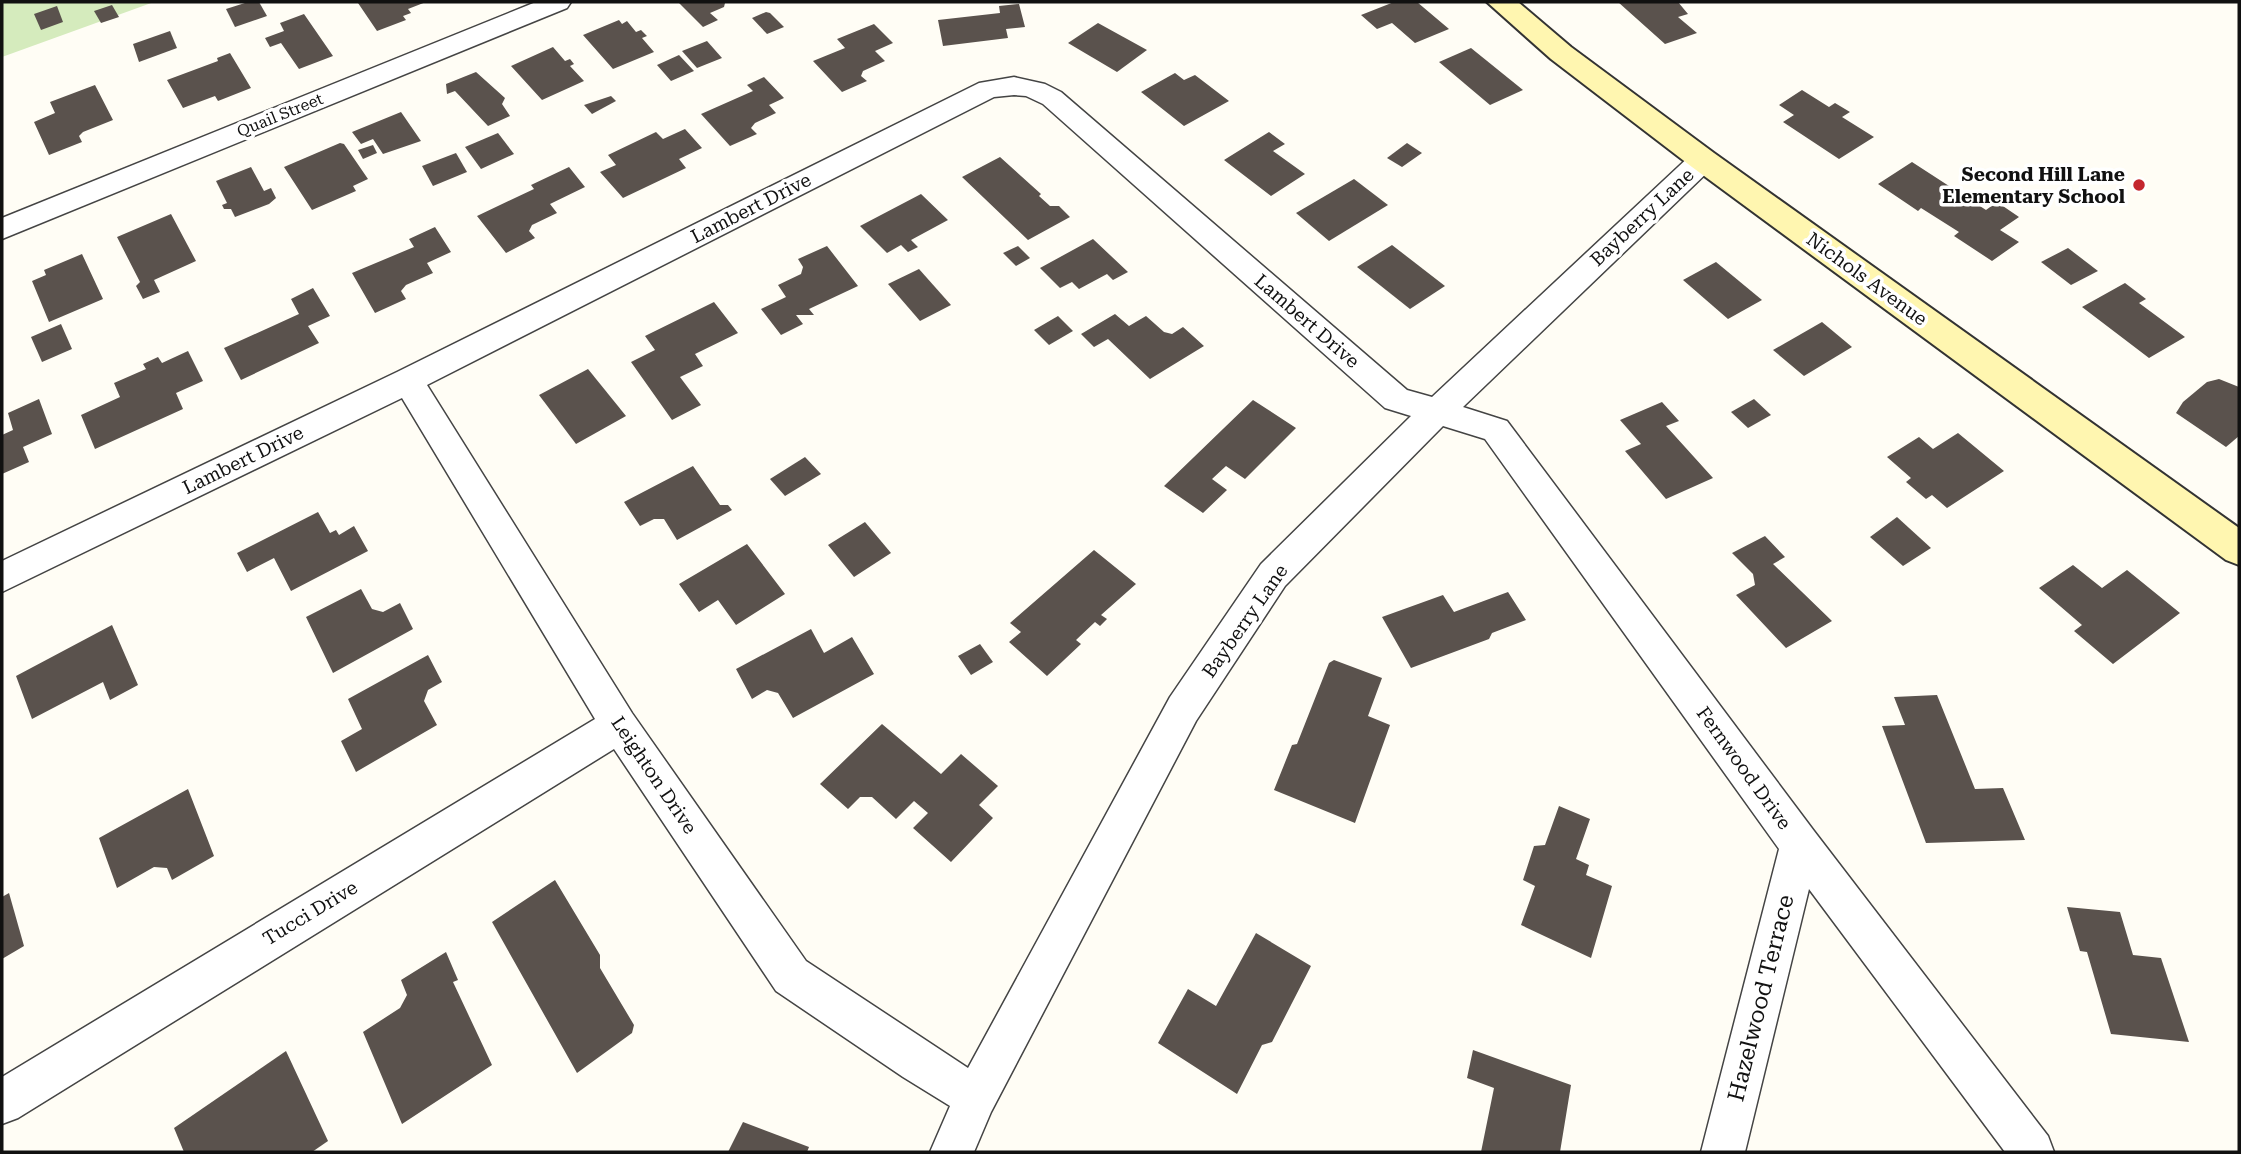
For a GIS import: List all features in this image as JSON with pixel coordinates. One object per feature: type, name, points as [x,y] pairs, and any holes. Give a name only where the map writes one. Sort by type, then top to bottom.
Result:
[{"type":"main road","name":"Nichols Avenue","points":[[1501,2],[1561,53],[1703,160],[2239,549]]},
{"type":"street","name":"Quail Street","points":[[2,229],[558,2]]},
{"type":"street","name":"Lambert Drive","points":[[2,577],[408,381],[988,89],[1012,85],[1035,87],[1052,99],[1396,399],[1439,411]]},
{"type":"street","name":"Bayberry Lane","points":[[952,1152],[976,1097],[1184,709],[1273,575],[1439,411],[1703,160]]},
{"type":"street","name":"Leighton Drive","points":[[408,381],[619,725],[791,976],[918,1062],[976,1097]]},
{"type":"street","name":"Fernwood Drive","points":[[1439,411],[1496,430],[1800,845],[2032,1152]]},
{"type":"street","name":"Tucci Drive","points":[[2,1102],[619,725]]},
{"type":"street","name":"Hazelwood Terrace","points":[[1723,1152],[1800,845]]},
{"type":"green space","points":[[2,2],[154,2],[2,57]]},
{"type":"building","points":[[248,2],[259,2],[267,16],[235,27],[226,9]]},
{"type":"building","points":[[426,2],[408,9],[411,13],[403,16],[406,20],[377,31],[358,3]]},
{"type":"building","points":[[678,2],[725,3],[724,7],[710,13],[718,20],[703,27]]},
{"type":"building","points":[[1394,2],[1417,2],[1449,29],[1415,43],[1392,23],[1377,29],[1361,15]]},
{"type":"building","points":[[1618,2],[1678,2],[1688,14],[1678,17],[1697,33],[1665,44]]},
{"type":"building","points":[[1019,4],[1025,27],[1006,29],[1008,38],[943,46],[938,20],[1000,13],[999,6]]},
{"type":"building","points":[[112,5],[119,17],[101,23],[94,11]]},
{"type":"building","points":[[57,6],[63,22],[41,30],[34,14]]},
{"type":"building","points":[[766,12],[784,27],[767,34],[752,18]]},
{"type":"building","points":[[304,14],[333,56],[299,69],[281,43],[270,47],[265,38],[284,31],[280,23]]},
{"type":"building","points":[[619,20],[622,24],[627,21],[636,32],[641,30],[647,36],[642,38],[654,52],[613,69],[583,35]]},
{"type":"building","points":[[1098,23],[1147,50],[1117,72],[1068,43]]},
{"type":"building","points":[[874,24],[893,43],[875,51],[885,61],[863,71],[861,76],[867,81],[842,92],[813,61],[845,48],[837,39]]},
{"type":"building","points":[[170,31],[177,48],[139,62],[133,44]]},
{"type":"building","points":[[707,41],[722,58],[697,68],[682,51]]},
{"type":"building","points":[[553,47],[565,61],[570,59],[574,64],[570,66],[584,81],[542,100],[511,66]]},
{"type":"building","points":[[1471,48],[1523,90],[1490,105],[1439,62]]},
{"type":"building","points":[[230,53],[251,88],[218,101],[215,96],[183,108],[167,80],[218,61],[217,58]]},
{"type":"building","points":[[679,55],[694,71],[671,81],[657,65]]},
{"type":"building","points":[[476,72],[505,98],[502,104],[510,116],[488,126],[455,91],[447,94],[446,84]]},
{"type":"building","points":[[1175,73],[1184,80],[1195,75],[1229,101],[1184,126],[1141,92]]},
{"type":"building","points":[[764,77],[784,98],[769,105],[776,113],[755,123],[751,128],[757,134],[730,146],[701,114],[753,91],[747,85]]},
{"type":"building","points":[[95,85],[113,120],[83,132],[79,136],[82,142],[49,155],[34,122],[55,113],[50,102]]},
{"type":"building","points":[[1802,90],[1829,107],[1835,103],[1850,112],[1842,117],[1874,137],[1839,159],[1783,122],[1794,115],[1779,105]]},
{"type":"building","points":[[611,96],[616,101],[592,114],[584,105]]},
{"type":"building","points":[[401,112],[421,141],[383,154],[373,139],[361,144],[352,132]]},
{"type":"building","points":[[685,129],[702,148],[679,159],[686,168],[623,198],[600,172],[616,165],[608,155],[656,132],[663,139]]},
{"type":"building","points":[[1269,132],[1285,144],[1273,151],[1305,174],[1271,196],[1224,160]]},
{"type":"building","points":[[498,133],[514,154],[481,169],[465,147]]},
{"type":"building","points":[[340,143],[344,144],[368,179],[353,186],[356,191],[312,210],[284,167]]},
{"type":"building","points":[[1407,143],[1422,153],[1402,167],[1387,158]]},
{"type":"building","points":[[373,145],[377,153],[363,159],[358,150]]},
{"type":"building","points":[[456,153],[467,172],[433,186],[422,166]]},
{"type":"building","points":[[1000,157],[1041,194],[1039,196],[1050,206],[1059,206],[1070,217],[1028,240],[962,177]]},
{"type":"building","points":[[1912,162],[1986,210],[1997,202],[2019,217],[2000,230],[2019,242],[1992,261],[1954,236],[1959,232],[1921,208],[1918,211],[1878,184]]},
{"type":"building","points":[[251,167],[264,191],[271,188],[276,198],[269,204],[235,217],[231,209],[224,209],[222,205],[227,203],[216,181]]},
{"type":"building","points":[[569,167],[585,187],[550,204],[557,213],[532,225],[529,231],[535,238],[506,253],[477,216],[534,189],[531,185]]},
{"type":"building","points":[[1354,179],[1388,205],[1329,241],[1296,213]]},
{"type":"building","points":[[921,194],[948,220],[911,240],[918,247],[908,252],[901,245],[887,253],[860,226]]},
{"type":"building","points":[[171,214],[196,261],[154,280],[160,292],[143,299],[136,286],[140,282],[117,237]]},
{"type":"building","points":[[435,227],[451,252],[427,263],[433,273],[406,285],[401,291],[406,299],[375,313],[352,273],[414,247],[409,239]]},
{"type":"building","points":[[1093,239],[1128,272],[1113,280],[1107,274],[1079,289],[1072,282],[1060,288],[1040,268]]},
{"type":"building","points":[[1392,245],[1445,286],[1410,309],[1357,267]]},
{"type":"building","points":[[827,246],[858,286],[809,309],[814,315],[796,315],[803,324],[781,335],[761,309],[786,297],[778,285],[801,274],[803,267],[798,259]]},
{"type":"building","points":[[1018,246],[1030,258],[1016,266],[1003,253]]},
{"type":"building","points":[[2068,248],[2098,271],[2071,285],[2041,262]]},
{"type":"building","points":[[82,254],[103,299],[49,322],[32,281],[46,275],[44,270]]},
{"type":"building","points":[[1716,262],[1762,300],[1728,319],[1683,280]]},
{"type":"building","points":[[919,269],[951,305],[920,321],[888,284]]},
{"type":"building","points":[[2125,283],[2146,299],[2139,303],[2185,337],[2149,358],[2082,307]]},
{"type":"building","points":[[313,288],[330,316],[308,326],[319,343],[241,380],[224,348],[299,314],[291,299]]},
{"type":"building","points":[[714,302],[738,333],[695,354],[703,366],[680,377],[701,405],[672,420],[631,362],[655,350],[645,336]]},
{"type":"building","points":[[1115,314],[1129,326],[1146,316],[1164,332],[1172,334],[1183,327],[1204,346],[1150,379],[1108,339],[1094,347],[1081,334]]},
{"type":"building","points":[[1058,316],[1073,331],[1049,345],[1034,330]]},
{"type":"building","points":[[1822,322],[1852,347],[1804,376],[1773,350]]},
{"type":"building","points":[[61,324],[72,349],[42,362],[31,337]]},
{"type":"building","points":[[188,351],[203,381],[176,393],[183,409],[95,449],[81,415],[120,397],[114,383],[146,369],[143,364],[158,357],[162,363]]},
{"type":"building","points":[[588,369],[626,416],[576,444],[539,395]]},
{"type":"building","points":[[2219,379],[2239,387],[2239,436],[2226,447],[2176,413],[2183,402],[2207,382]]},
{"type":"building","points":[[39,399],[52,434],[23,447],[29,462],[2,474],[2,435],[13,430],[8,413]]},
{"type":"building","points":[[1754,399],[1771,415],[1748,428],[1731,412]]},
{"type":"building","points":[[1253,400],[1296,428],[1245,479],[1226,466],[1212,479],[1227,490],[1203,513],[1164,486]]},
{"type":"building","points":[[1662,402],[1679,421],[1666,426],[1713,478],[1666,499],[1625,451],[1641,444],[1620,420]]},
{"type":"building","points":[[1958,433],[2004,471],[1947,508],[1932,495],[1926,499],[1906,482],[1911,478],[1887,457],[1919,437],[1933,449]]},
{"type":"building","points":[[805,457],[821,474],[785,496],[770,479]]},
{"type":"building","points":[[693,466],[720,505],[728,505],[732,510],[677,540],[664,519],[654,519],[640,526],[624,502]]},
{"type":"building","points":[[318,512],[330,533],[336,530],[339,535],[354,526],[368,551],[291,591],[274,558],[247,572],[237,553]]},
{"type":"building","points":[[1897,517],[1931,548],[1903,566],[1870,537]]},
{"type":"building","points":[[865,522],[891,553],[854,577],[828,545]]},
{"type":"building","points":[[1765,536],[1785,557],[1773,564],[1832,621],[1786,648],[1736,595],[1755,585],[1753,574],[1732,553]]},
{"type":"building","points":[[747,544],[785,594],[736,625],[718,600],[699,612],[679,584]]},
{"type":"building","points":[[1094,550],[1136,584],[1101,615],[1107,619],[1100,626],[1095,622],[1076,640],[1081,644],[1047,676],[1009,642],[1021,632],[1010,623]]},
{"type":"building","points":[[2073,565],[2102,588],[2127,570],[2180,613],[2113,664],[2074,631],[2082,625],[2039,588]]},
{"type":"building","points":[[361,589],[372,609],[383,612],[400,603],[413,629],[333,673],[306,617]]},
{"type":"building","points":[[1508,592],[1526,620],[1492,633],[1489,639],[1411,668],[1382,617],[1443,595],[1454,612]]},
{"type":"building","points":[[112,625],[138,685],[110,700],[103,682],[32,719],[16,676]]},
{"type":"building","points":[[811,629],[824,653],[852,637],[874,674],[793,718],[778,693],[767,690],[752,699],[736,669]]},
{"type":"building","points":[[980,644],[993,662],[971,675],[958,656]]},
{"type":"building","points":[[428,655],[442,682],[428,690],[424,701],[437,725],[356,772],[341,741],[362,729],[348,699]]},
{"type":"building","points":[[1334,660],[1382,678],[1368,716],[1390,725],[1355,823],[1274,790],[1292,745],[1297,744],[1329,663]]},
{"type":"building","points":[[1937,695],[1975,789],[2003,788],[2025,840],[1926,843],[1882,726],[1905,725],[1894,697]]},
{"type":"building","points":[[882,724],[941,774],[961,754],[998,786],[979,805],[993,818],[951,862],[913,828],[928,813],[914,801],[896,819],[872,797],[860,797],[848,809],[820,784]]},
{"type":"building","points":[[188,789],[214,856],[172,880],[167,868],[154,867],[117,888],[99,838]]},
{"type":"building","points":[[1559,806],[1590,819],[1576,859],[1589,865],[1586,875],[1612,886],[1591,958],[1521,925],[1535,886],[1523,880],[1534,846],[1545,845]]},
{"type":"building","points":[[555,880],[600,955],[600,968],[634,1025],[632,1033],[577,1073],[492,922]]},
{"type":"building","points":[[9,893],[24,946],[2,959],[2,897]]},
{"type":"building","points":[[2067,907],[2120,912],[2133,955],[2161,958],[2189,1042],[2111,1034],[2087,952],[2080,951]]},
{"type":"building","points":[[1256,933],[1311,966],[1272,1042],[1262,1045],[1237,1094],[1158,1043],[1188,989],[1216,1006]]},
{"type":"building","points":[[446,952],[458,980],[453,982],[492,1065],[402,1124],[363,1032],[400,1008],[407,995],[401,980]]},
{"type":"building","points":[[1473,1050],[1571,1085],[1560,1152],[1481,1152],[1494,1088],[1467,1078]]},
{"type":"building","points":[[286,1051],[328,1141],[312,1152],[184,1152],[174,1128]]},
{"type":"building","points":[[743,1122],[809,1147],[807,1152],[728,1152]]},
{"type":"place","name":"Second Hill Lane Elementary School","points":[[2139,185]]}]
